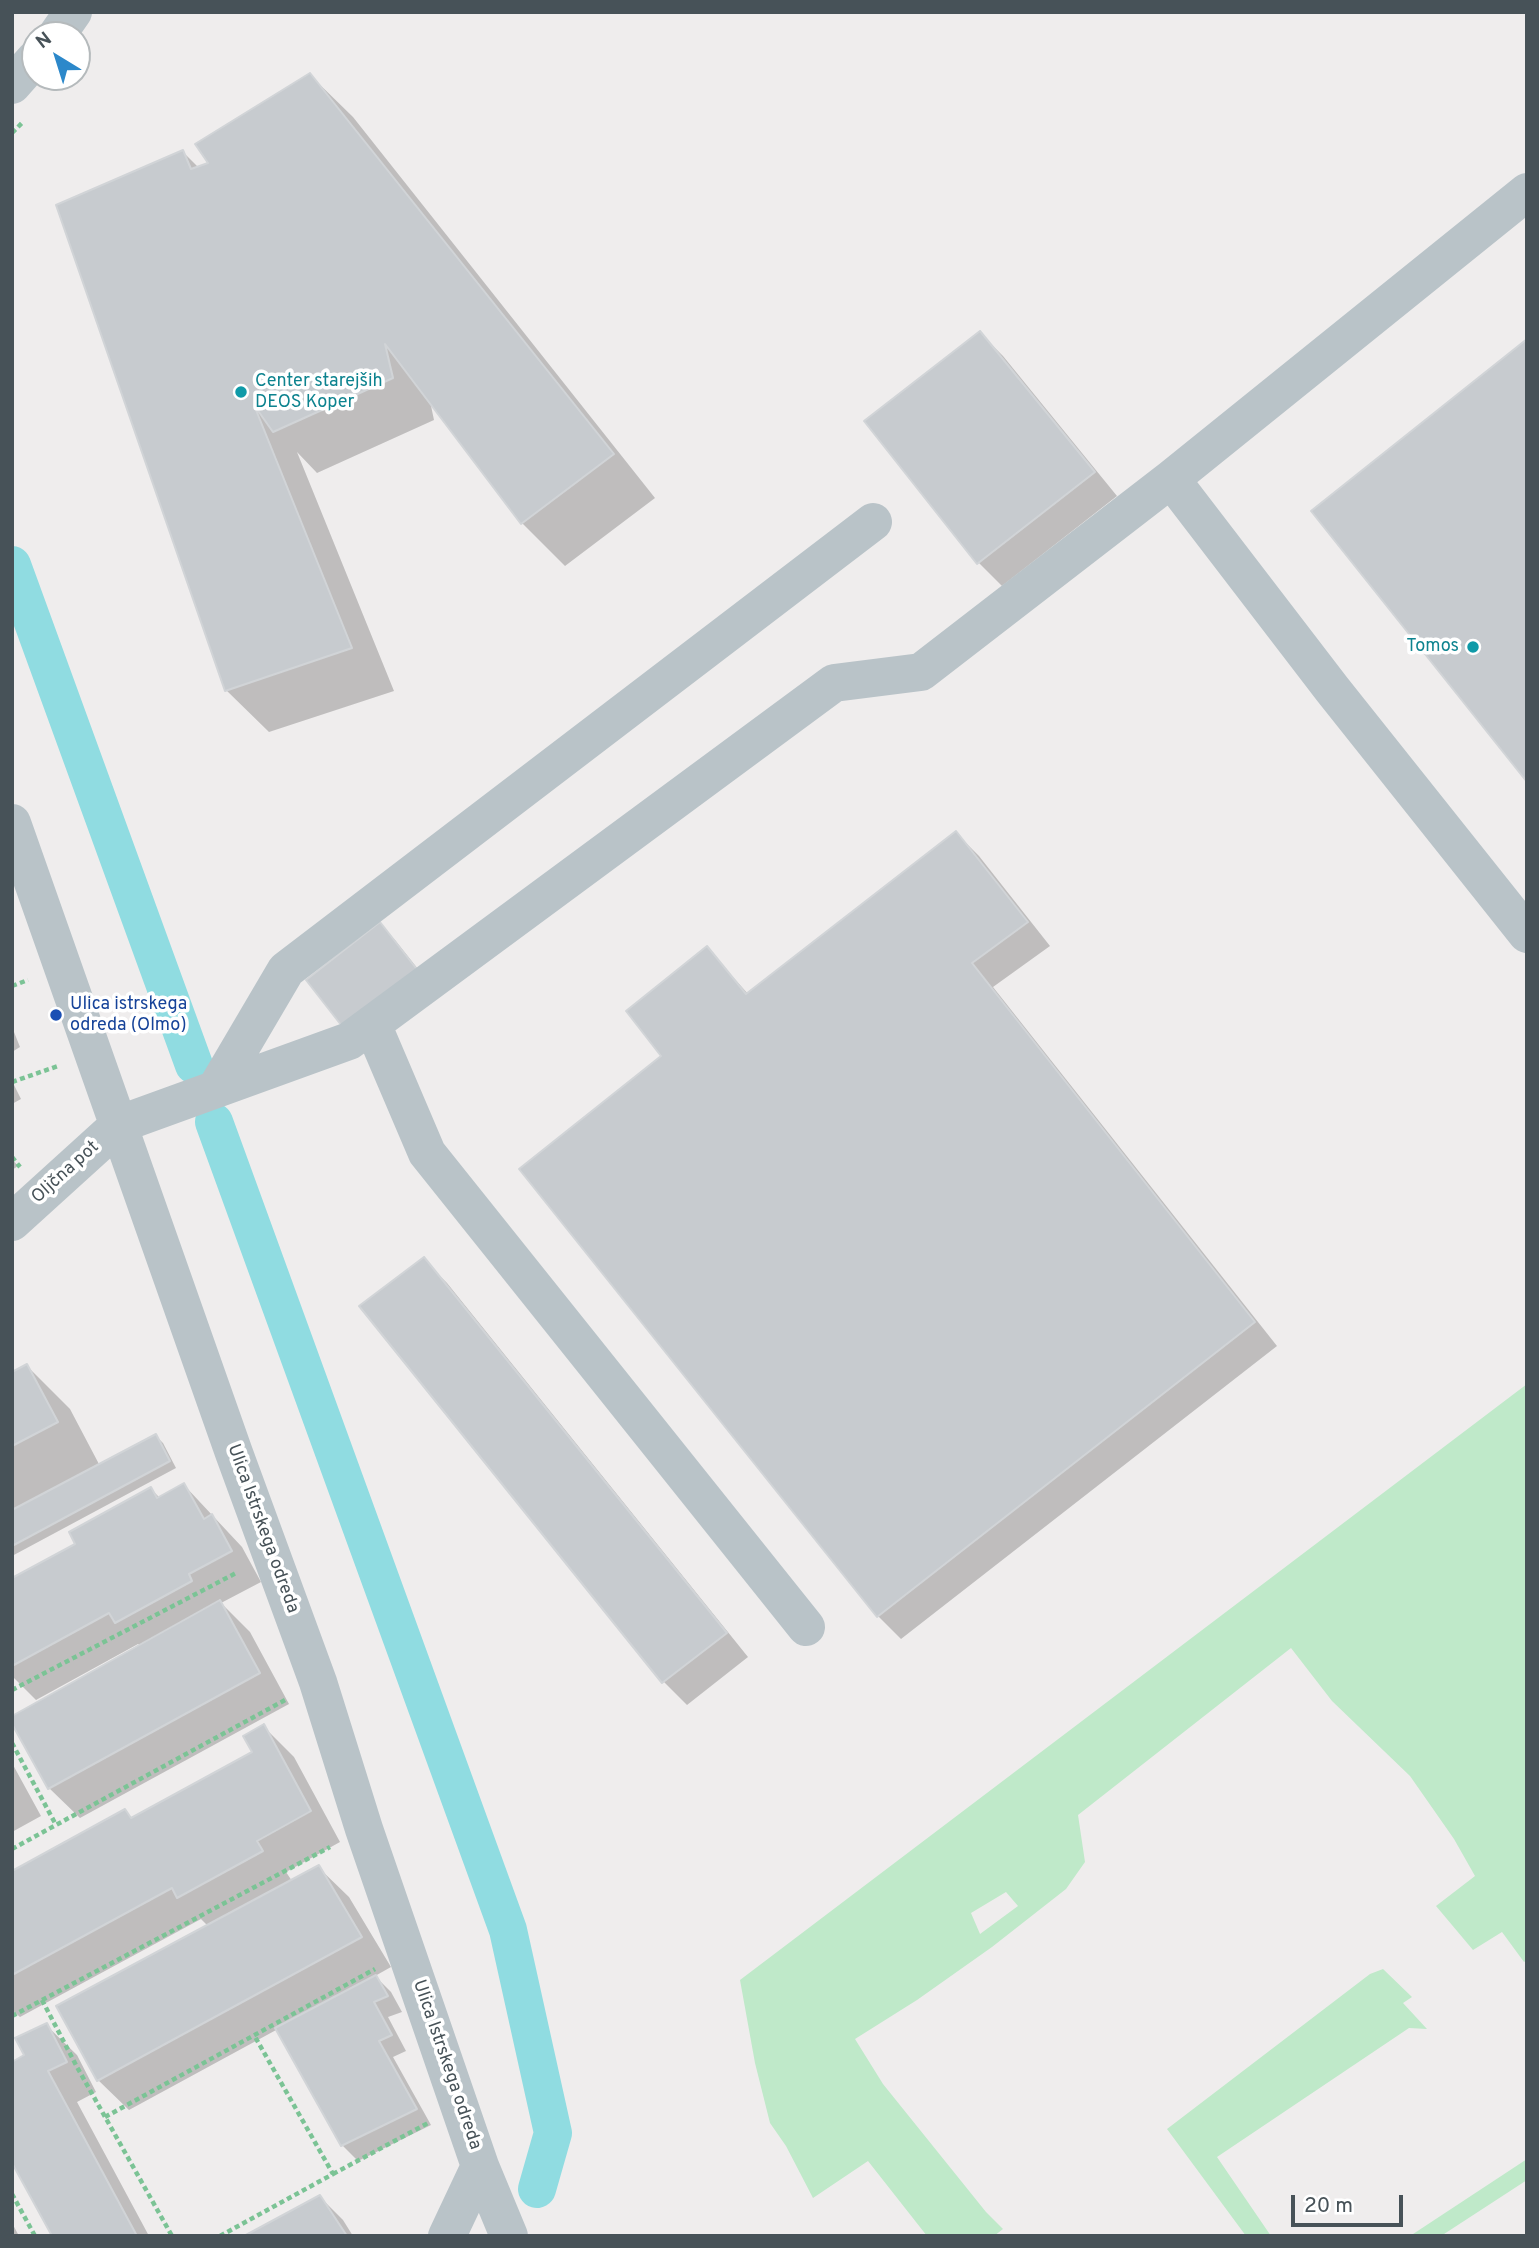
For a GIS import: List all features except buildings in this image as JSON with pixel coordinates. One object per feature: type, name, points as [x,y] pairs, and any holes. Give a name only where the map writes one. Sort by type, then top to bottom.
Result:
[{"type":"street","points":[[120,1124],[349,1041],[834,683],[921,672],[1171,479],[1527,192]]},
{"type":"street","points":[[1171,479],[1332,689],[1527,934]]},
{"type":"street","points":[[216,1089],[286,970],[873,522]]},
{"type":"street","name":"Ulica Istrskega odreda","points":[[12,823],[317,1682],[364,1829],[480,2166],[509,2236]]},
{"type":"street","points":[[372,1024],[427,1153],[806,1627]]},
{"type":"street","name":"Oljčna pot","points":[[12,1222],[120,1124]]},
{"type":"street","points":[[447,2236],[480,2166]]},
{"type":"path","points":[[12,1082],[95,1054]]},
{"type":"path","points":[[12,1690],[270,1555]]},
{"type":"path","points":[[12,1849],[317,1682]]},
{"type":"path","points":[[12,1743],[56,1825]]},
{"type":"path","points":[[12,2016],[364,1829]]},
{"type":"path","points":[[106,2117],[407,1951]]},
{"type":"path","points":[[42,2000],[172,2236]]},
{"type":"path","points":[[254,2035],[333,2174]]},
{"type":"path","points":[[220,2236],[460,2106]]},
{"type":"path","points":[[12,2194],[35,2236]]},
{"type":"green space","points":[[1527,1384],[1527,1960],[1524,1962],[1502,1932],[1473,1950],[1436,1906],[1475,1876],[1454,1839],[1410,1776],[1332,1701],[1291,1648],[1078,1815],[1085,1862],[1066,1889],[992,1947],[917,2000],[855,2039],[883,2084],[986,2212],[1003,2229],[994,2236],[927,2236],[868,2161],[813,2198],[786,2146],[770,2123],[755,2063],[740,1980]],"holes":[[[1006,1892],[1018,1906],[980,1934],[971,1913]]]},
{"type":"green space","points":[[1383,1969],[1412,1997],[1403,2003],[1427,2029],[1409,2028],[1217,2157],[1271,2236],[1246,2236],[1167,2129],[1370,1974]]},
{"type":"green space","points":[[1527,2159],[1527,2180],[1441,2236],[1410,2236]]},
{"type":"waterway","points":[[12,565],[194,1065]]},
{"type":"waterway","points":[[214,1122],[508,1930],[553,2133],[537,2189]]},
{"type":"place","name":"Center starejših DEOS Koper","points":[[241,392]]},
{"type":"place","name":"Tomos","points":[[1473,647]]},
{"type":"place","name":"Ulica istrskega odreda (Olmo)","points":[[56,1015]]}]
